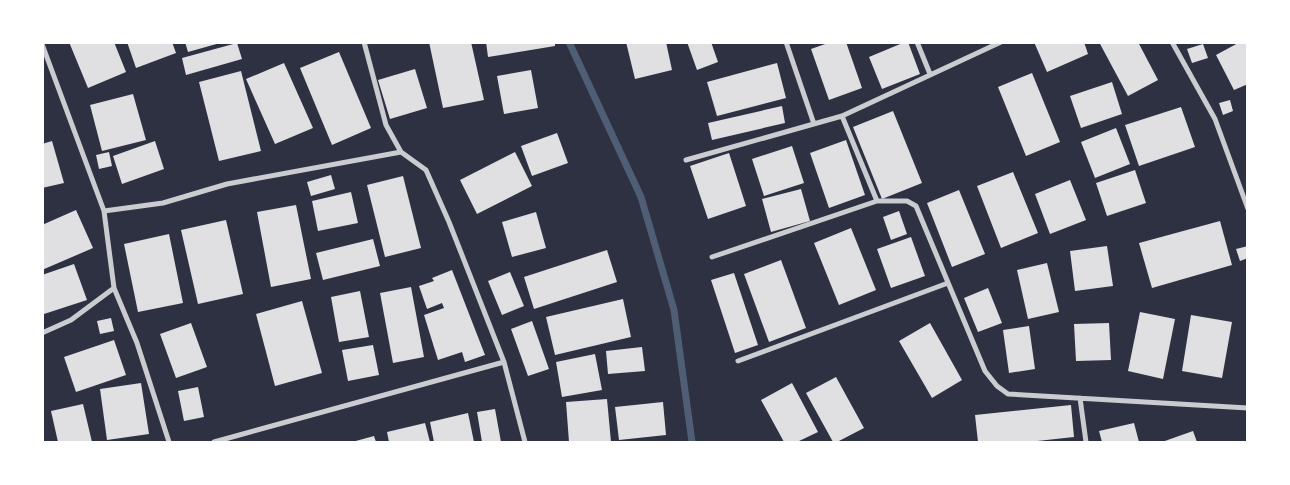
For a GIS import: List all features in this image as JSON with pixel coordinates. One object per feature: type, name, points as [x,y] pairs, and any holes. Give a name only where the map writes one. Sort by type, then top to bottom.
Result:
[{"type":"street","points":[[786,42],[814,124]]},
{"type":"street","points":[[917,42],[930,74]]},
{"type":"street","points":[[686,160],[842,116],[1001,42]]},
{"type":"street","points":[[1172,42],[1215,120],[1248,209]]},
{"type":"street","points":[[365,43],[386,124],[401,152],[426,170],[449,222],[504,362],[525,442]]},
{"type":"street","points":[[42,44],[104,211],[114,288],[137,343],[169,442]]},
{"type":"street","points":[[842,116],[877,201]]},
{"type":"street","points":[[104,211],[163,203],[227,184],[401,152]]},
{"type":"street","points":[[712,257],[877,201],[907,201],[916,206],[985,371],[997,386],[1008,394],[1248,408]]},
{"type":"street","points":[[738,361],[948,282]]},
{"type":"street","points":[[42,333],[72,320],[114,288]]},
{"type":"street","points":[[214,442],[504,362]]},
{"type":"street","points":[[1080,398],[1086,442]]},
{"type":"building","points":[[69,42],[114,42],[126,72],[88,88]]},
{"type":"building","points":[[127,42],[172,42],[176,53],[136,68]]},
{"type":"building","points":[[185,42],[220,42],[220,43],[188,52]]},
{"type":"building","points":[[429,42],[471,42],[484,100],[443,108]]},
{"type":"building","points":[[486,42],[555,42],[555,46],[488,57]]},
{"type":"building","points":[[626,42],[666,42],[672,70],[635,79]]},
{"type":"building","points":[[687,42],[711,42],[718,62],[697,70]]},
{"type":"building","points":[[831,42],[846,42],[862,88],[829,100],[811,49]]},
{"type":"building","points":[[908,42],[920,74],[882,89],[869,57]]},
{"type":"building","points":[[1034,42],[1084,42],[1088,54],[1047,72]]},
{"type":"building","points":[[1099,42],[1138,42],[1158,80],[1128,96]]},
{"type":"building","points":[[1240,42],[1248,42],[1248,84],[1234,90],[1216,55]]},
{"type":"building","points":[[237,43],[242,59],[186,75],[182,58]]},
{"type":"building","points":[[1203,44],[1208,58],[1192,63],[1187,49]]},
{"type":"building","points":[[339,52],[371,128],[332,145],[300,68]]},
{"type":"building","points":[[284,63],[313,128],[275,144],[246,79]]},
{"type":"building","points":[[777,63],[786,98],[717,116],[707,82]]},
{"type":"building","points":[[415,69],[427,108],[390,119],[378,80]]},
{"type":"building","points":[[531,70],[538,108],[504,114],[497,76]]},
{"type":"building","points":[[241,71],[261,151],[219,161],[199,82]]},
{"type":"building","points":[[1032,73],[1060,142],[1026,156],[998,87]]},
{"type":"building","points":[[1112,82],[1122,114],[1081,128],[1070,96]]},
{"type":"building","points":[[133,94],[146,140],[102,151],[90,105]]},
{"type":"building","points":[[1230,100],[1233,111],[1223,115],[1219,103]]},
{"type":"building","points":[[782,106],[785,123],[712,140],[708,123]]},
{"type":"building","points":[[1181,107],[1195,147],[1139,166],[1125,125]]},
{"type":"building","points":[[893,111],[922,183],[882,199],[853,127]]},
{"type":"building","points":[[1116,128],[1130,164],[1095,178],[1081,142]]},
{"type":"building","points":[[557,133],[568,163],[532,176],[521,146]]},
{"type":"building","points":[[846,140],[865,195],[829,208],[810,153]]},
{"type":"building","points":[[52,141],[64,183],[42,188],[42,144]]},
{"type":"building","points":[[155,141],[164,169],[122,184],[113,156]]},
{"type":"building","points":[[792,146],[804,183],[764,196],[752,159]]},
{"type":"building","points":[[109,152],[112,166],[99,169],[96,155]]},
{"type":"building","points":[[515,152],[532,186],[477,214],[460,180]]},
{"type":"building","points":[[729,153],[746,206],[708,219],[690,166]]},
{"type":"building","points":[[1135,170],[1146,203],[1107,216],[1096,183]]},
{"type":"building","points":[[1013,172],[1038,233],[1001,248],[977,186]]},
{"type":"building","points":[[331,175],[335,189],[311,196],[307,182]]},
{"type":"building","points":[[403,176],[421,248],[385,257],[367,185]]},
{"type":"building","points":[[1070,180],[1086,220],[1050,234],[1035,194]]},
{"type":"building","points":[[801,189],[810,221],[771,232],[762,199]]},
{"type":"building","points":[[959,190],[985,254],[952,267],[927,203]]},
{"type":"building","points":[[351,192],[358,223],[318,231],[312,201]]},
{"type":"building","points":[[296,205],[311,279],[271,287],[257,212]]},
{"type":"building","points":[[76,210],[93,248],[42,270],[42,225]]},
{"type":"building","points":[[899,211],[907,234],[891,240],[883,217]]},
{"type":"building","points":[[536,212],[546,248],[512,257],[502,222]]},
{"type":"building","points":[[226,220],[243,294],[198,304],[181,230]]},
{"type":"building","points":[[1220,221],[1232,265],[1152,288],[1139,243]]},
{"type":"building","points":[[851,228],[876,290],[839,305],[814,243]]},
{"type":"building","points":[[169,234],[183,303],[138,312],[124,244]]},
{"type":"building","points":[[911,237],[925,276],[891,288],[877,249]]},
{"type":"building","points":[[373,239],[380,266],[323,280],[316,253]]},
{"type":"building","points":[[1107,246],[1113,286],[1075,291],[1070,251]]},
{"type":"building","points":[[1248,246],[1248,258],[1240,261],[1236,249]]},
{"type":"building","points":[[607,250],[617,282],[534,309],[524,277]]},
{"type":"building","points":[[781,260],[806,328],[769,342],[744,274]]},
{"type":"building","points":[[1047,263],[1059,312],[1028,319],[1017,270]]},
{"type":"building","points":[[74,264],[87,300],[44,314],[42,309],[42,275]]},
{"type":"building","points":[[452,270],[485,355],[465,362],[462,352],[438,360],[424,315],[444,308],[442,303],[427,309],[419,286],[434,281],[432,278]]},
{"type":"building","points":[[510,272],[524,306],[502,315],[488,281]]},
{"type":"building","points":[[734,273],[758,345],[735,353],[711,280]]},
{"type":"building","points":[[411,287],[424,357],[393,363],[380,293]]},
{"type":"building","points":[[988,288],[1002,323],[978,332],[964,298]]},
{"type":"building","points":[[360,291],[369,337],[339,342],[331,297]]},
{"type":"building","points":[[623,299],[631,337],[555,355],[546,317]]},
{"type":"building","points":[[302,301],[322,373],[275,386],[256,314]]},
{"type":"building","points":[[1140,312],[1175,319],[1163,379],[1128,371]]},
{"type":"building","points":[[1191,315],[1232,322],[1222,378],[1182,371]]},
{"type":"building","points":[[111,318],[114,331],[100,334],[97,321]]},
{"type":"building","points":[[532,321],[549,369],[528,376],[511,329]]},
{"type":"building","points":[[191,323],[207,367],[176,378],[160,334]]},
{"type":"building","points":[[930,323],[962,380],[932,398],[899,341]]},
{"type":"building","points":[[1109,323],[1111,360],[1076,361],[1074,324]]},
{"type":"building","points":[[1029,326],[1035,369],[1009,373],[1003,330]]},
{"type":"building","points":[[114,340],[126,375],[76,392],[64,357]]},
{"type":"building","points":[[373,345],[379,375],[348,381],[342,350]]},
{"type":"building","points":[[642,347],[645,371],[608,374],[606,351]]},
{"type":"building","points":[[595,354],[602,390],[562,397],[556,362]]},
{"type":"building","points":[[836,377],[864,428],[837,442],[833,442],[806,393]]},
{"type":"building","points":[[141,383],[149,434],[107,440],[100,389]]},
{"type":"building","points":[[792,383],[818,432],[797,442],[784,442],[761,400]]},
{"type":"building","points":[[198,387],[204,417],[184,421],[178,391]]},
{"type":"building","points":[[607,399],[611,442],[569,442],[566,402]]},
{"type":"building","points":[[663,402],[666,435],[619,440],[615,407]]},
{"type":"building","points":[[83,404],[92,442],[58,442],[51,411]]},
{"type":"building","points":[[1071,405],[1074,437],[1028,442],[978,442],[975,415]]},
{"type":"building","points":[[495,409],[501,442],[482,442],[477,412]]},
{"type":"building","points":[[468,413],[474,442],[434,442],[430,422]]},
{"type":"building","points":[[425,423],[430,442],[389,442],[387,432]]},
{"type":"building","points":[[1134,423],[1139,442],[1102,442],[1099,431]]},
{"type":"building","points":[[1193,431],[1197,442],[1162,442]]},
{"type":"building","points":[[374,436],[376,442],[352,442]]},
{"type":"waterway","points":[[569,42],[641,197],[674,310],[692,442]]}]
